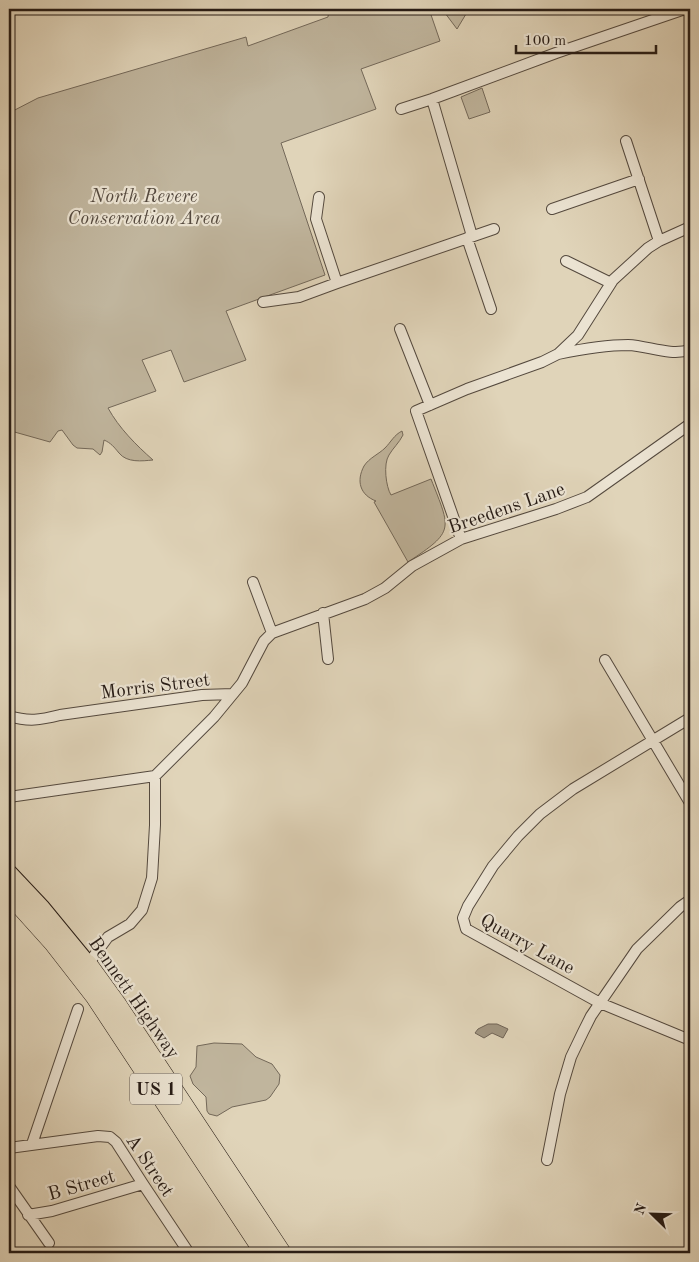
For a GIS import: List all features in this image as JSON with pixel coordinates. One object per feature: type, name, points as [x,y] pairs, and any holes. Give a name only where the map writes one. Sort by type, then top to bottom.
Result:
[{"type":"highway","name":"Bennett Highway","points":[[9,873],[42,908],[88,964],[117,1004],[282,1253]]},
{"type":"highway","name":"Bennett Highway","points":[[9,894],[53,943],[95,997],[264,1253]]},
{"type":"street","points":[[401,109],[685,9]]},
{"type":"street","points":[[432,99],[468,221],[469,237],[491,309]]},
{"type":"street","points":[[626,141],[659,241]]},
{"type":"street","points":[[552,209],[639,179]]},
{"type":"street","points":[[319,197],[316,219],[336,282]]},
{"type":"street","points":[[558,354],[578,335],[610,284],[648,248],[690,227]]},
{"type":"street","points":[[262,302],[299,297],[336,282],[494,229]]},
{"type":"street","points":[[566,261],[610,284]]},
{"type":"street","points":[[400,329],[430,405]]},
{"type":"street","points":[[461,539],[416,411],[467,388],[542,362],[558,354],[596,346],[630,345],[660,351],[690,350]]},
{"type":"street","name":"Breedens Lane","points":[[272,633],[365,599],[385,588],[412,566],[461,539],[556,509],[587,497],[690,424]]},
{"type":"street","points":[[253,582],[272,633]]},
{"type":"street","points":[[323,613],[328,659]]},
{"type":"street","name":"Morris Street","points":[[9,716],[24,720],[37,720],[202,695],[233,694],[242,683],[264,641],[272,633]]},
{"type":"street","points":[[605,660],[690,803]]},
{"type":"street","points":[[9,797],[155,776],[214,717],[233,694]]},
{"type":"street","name":"Quarry Lane","points":[[690,718],[573,789],[540,814],[518,836],[493,866],[468,906],[463,918],[466,930],[600,1003],[690,1040]]},
{"type":"street","points":[[88,964],[108,937],[130,924],[142,910],[152,878],[155,776]]},
{"type":"street","points":[[547,1160],[560,1094],[568,1066],[583,1032],[600,1003],[638,949],[680,907],[690,900]]},
{"type":"street","points":[[9,1148],[32,1144],[78,1009]]},
{"type":"street","name":"A Street","points":[[32,1144],[98,1136],[110,1137],[116,1142],[189,1253]]},
{"type":"street","name":"B Street","points":[[28,1215],[52,1211],[143,1184]]},
{"type":"street","name":"B Street","points":[[9,1186],[49,1243]]},
{"type":"green space","name":"North Revere Conservation Area","points":[[329,9],[429,9],[440,41],[361,69],[376,109],[281,143],[325,275],[226,311],[246,360],[184,382],[171,350],[142,360],[156,391],[108,408],[128,436],[153,460],[135,461],[126,458],[104,440],[100,455],[93,449],[77,448],[62,430],[58,431],[50,442],[11,431],[9,406],[9,113],[38,98],[246,37],[248,46],[328,17]]},
{"type":"green space","points":[[442,9],[469,9],[457,29]]},
{"type":"green space","points":[[482,88],[490,112],[469,119],[461,97]]},
{"type":"green space","points":[[402,431],[403,435],[400,441],[387,459],[386,470],[389,491],[391,495],[431,479],[445,520],[445,528],[441,536],[408,562],[374,502],[376,501],[366,495],[360,482],[360,477],[366,463]]},
{"type":"green space","points":[[214,1043],[242,1044],[256,1057],[272,1064],[280,1075],[279,1084],[270,1097],[266,1100],[232,1107],[217,1116],[209,1114],[206,1097],[193,1084],[190,1076],[196,1067],[197,1046]]},
{"type":"shaded area","points":[[488,1024],[497,1024],[508,1029],[503,1038],[492,1033],[484,1038],[475,1033],[478,1029]]}]
